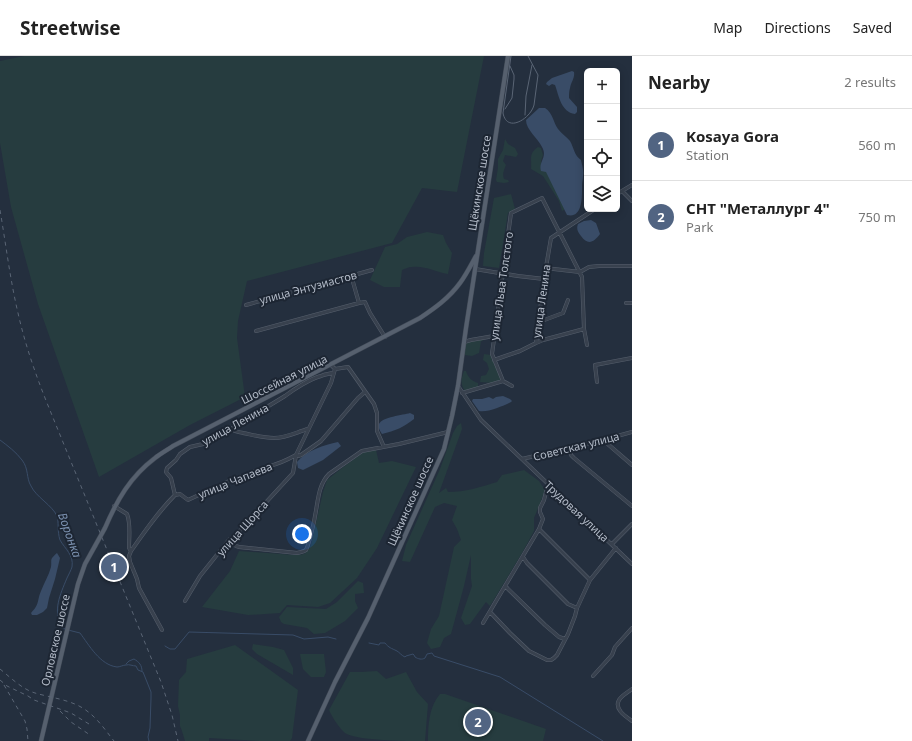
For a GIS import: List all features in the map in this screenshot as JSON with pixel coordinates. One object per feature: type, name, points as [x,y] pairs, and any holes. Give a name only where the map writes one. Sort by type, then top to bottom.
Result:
[{"type":"main road","name":"Щёкинское шоссе","points":[[308,741],[335,682],[368,618],[444,449],[458,386],[508,56]]},
{"type":"main road","name":"Шоссейная улица","points":[[105,528],[114,506],[122,493],[136,475],[156,457],[173,446],[420,318],[446,298],[460,282],[478,252]]},
{"type":"main road","name":"Орловское шоссе","points":[[41,741],[78,584],[85,564],[105,528]]},
{"type":"street","points":[[632,185],[622,191],[632,201]]},
{"type":"street","name":"улица Льва Толстого","points":[[503,381],[492,354],[511,213],[542,198],[560,232]]},
{"type":"street","points":[[587,345],[584,329],[582,277],[560,232],[590,212]]},
{"type":"street","name":"улица Ленина","points":[[494,360],[520,351],[536,343],[545,268],[551,238],[560,232]]},
{"type":"street","points":[[545,268],[580,272],[589,267],[632,266]]},
{"type":"street","points":[[475,269],[544,279]]},
{"type":"street","name":"улица Энтузиастов","points":[[246,305],[372,270]]},
{"type":"street","points":[[351,275],[359,303]]},
{"type":"street","points":[[539,322],[563,313],[568,300]]},
{"type":"street","points":[[256,331],[365,302],[385,337]]},
{"type":"street","points":[[626,303],[632,303]]},
{"type":"street","points":[[536,343],[584,329]]},
{"type":"street","points":[[464,342],[494,336]]},
{"type":"street","points":[[596,382],[595,365],[632,358]]},
{"type":"street","points":[[331,364],[335,369]]},
{"type":"street","points":[[335,369],[348,367],[374,404],[377,414],[377,431],[384,447]]},
{"type":"street","points":[[296,456],[331,383],[335,369]]},
{"type":"street","name":"улица Ленина","points":[[175,495],[171,478],[166,472],[169,465],[176,460],[180,454],[190,447],[203,444],[213,437],[231,429],[285,396],[292,390],[320,376],[333,373]]},
{"type":"street","points":[[462,393],[503,381],[512,386]]},
{"type":"street","name":"Советская улица","points":[[458,386],[481,420],[522,459],[632,432]]},
{"type":"street","name":"улица Чапаева","points":[[175,495],[180,494],[188,500],[229,481],[301,455],[321,441],[365,392]]},
{"type":"street","points":[[231,429],[252,436],[274,438],[285,437],[309,429]]},
{"type":"street","points":[[230,540],[239,548],[297,553],[304,552],[313,530],[317,499],[325,478],[362,451],[448,432]]},
{"type":"street","points":[[603,440],[632,465]]},
{"type":"street","points":[[569,447],[571,455],[574,458],[632,506]]},
{"type":"street","name":"улица Щорса","points":[[185,601],[200,576],[228,541],[234,537],[293,473],[296,456]]},
{"type":"street","name":"Трудовая улица","points":[[522,459],[632,564]]},
{"type":"street","points":[[483,623],[539,529],[543,519],[540,508],[544,500],[548,484]]},
{"type":"street","points":[[162,630],[139,588],[129,556],[131,551],[163,507],[175,495]]},
{"type":"street","points":[[114,506],[127,514],[129,520],[131,551]]},
{"type":"street","points":[[612,544],[632,524]]},
{"type":"street","points":[[539,529],[590,580]]},
{"type":"street","points":[[490,612],[529,651],[543,659],[551,660],[558,655],[576,616],[577,608],[590,580],[616,548]]},
{"type":"street","points":[[523,557],[527,563],[568,604],[577,608]]},
{"type":"street","points":[[506,586],[544,625],[559,637],[565,639]]},
{"type":"street","points":[[593,676],[612,655],[615,647],[632,628]]},
{"type":"street","points":[[632,689],[619,699],[618,706],[618,709],[632,721]]},
{"type":"green space","points":[[24,56],[484,56],[457,192],[422,188],[392,243],[247,281],[238,321],[237,338],[245,397],[190,425],[99,477],[38,304],[11,207],[0,143],[0,61]]},
{"type":"green space","points":[[505,139],[508,144],[515,148],[518,154],[516,157],[505,155],[503,161],[506,165],[503,177],[509,182],[504,183],[497,182],[496,180],[498,159],[503,150]]},
{"type":"green space","points":[[538,147],[541,148],[543,155],[541,161],[542,165],[546,167],[565,209],[562,211],[559,201],[543,176],[531,169],[531,157],[533,152]]},
{"type":"green space","points":[[511,194],[515,209],[508,213],[499,268],[483,266],[494,198]]},
{"type":"green space","points":[[427,232],[443,235],[452,253],[448,274],[421,267],[411,267],[402,270],[400,287],[384,287],[370,280],[385,247],[397,244],[407,237]]},
{"type":"green space","points":[[482,339],[483,341],[481,341],[479,353],[472,356],[465,355],[465,346],[468,342]]},
{"type":"green space","points":[[484,354],[491,355],[502,380],[493,383],[480,382],[481,376],[486,375],[489,369],[487,363],[483,360]]},
{"type":"green space","points":[[464,371],[466,371],[470,379],[478,383],[478,387],[465,391],[462,386]]},
{"type":"green space","points":[[461,423],[462,429],[439,493],[446,488],[448,492],[479,487],[497,482],[502,475],[524,470],[539,481],[545,490],[534,518],[534,531],[490,606],[486,602],[470,624],[465,625],[461,618],[472,586],[471,555],[451,634],[444,638],[440,647],[431,649],[427,643],[431,629],[439,616],[454,547],[461,540],[452,520],[457,506],[444,503],[435,507],[410,562],[402,561],[406,545],[440,469],[453,433],[457,426]]},
{"type":"green space","points":[[376,450],[379,463],[392,461],[416,467],[377,548],[357,578],[330,603],[318,607],[287,605],[280,613],[248,615],[202,607],[230,571],[239,551],[294,555],[303,554],[306,552],[311,545],[327,480],[364,452]]},
{"type":"green space","points":[[358,581],[363,583],[364,593],[355,594],[355,601],[358,608],[345,621],[325,633],[314,634],[307,628],[284,624],[281,622],[279,617],[287,607],[326,609],[337,602]]},
{"type":"green space","points":[[253,644],[284,650],[293,668],[293,675],[257,654],[252,649]]},
{"type":"green space","points":[[235,645],[298,690],[292,738],[290,741],[209,738],[209,741],[185,741],[180,726],[178,706],[179,680],[186,672],[187,659]]},
{"type":"green space","points":[[300,654],[324,654],[326,672],[324,677],[311,677],[303,669]]},
{"type":"green space","points":[[377,671],[386,679],[406,672],[417,692],[428,704],[425,741],[361,738],[345,733],[340,728],[329,710],[350,672]]},
{"type":"green space","points":[[440,694],[445,694],[546,729],[543,741],[428,741],[431,710]]},
{"type":"water","points":[[572,71],[574,72],[574,76],[569,98],[577,107],[577,112],[575,114],[570,113],[561,103],[555,85],[552,84],[549,86],[546,84],[552,78]]},
{"type":"water","points":[[539,108],[545,108],[550,112],[558,129],[570,141],[575,154],[581,160],[583,172],[581,201],[579,210],[576,214],[567,215],[546,172],[541,171],[540,168],[544,157],[544,151],[530,131],[526,120]]},
{"type":"water","points":[[591,220],[596,223],[600,234],[593,241],[589,242],[581,236],[577,227],[578,224],[584,221]]},
{"type":"water","points":[[503,396],[512,401],[486,411],[479,411],[472,401],[473,399],[489,397],[493,399]]},
{"type":"water","points":[[410,413],[414,415],[414,419],[410,422],[391,432],[382,434],[379,427],[381,422],[388,418]]},
{"type":"water","points":[[338,442],[341,446],[323,460],[303,470],[298,468],[297,462],[306,454],[322,446]]},
{"type":"water","points":[[57,553],[60,558],[47,608],[37,615],[32,615],[31,613],[37,604],[50,570],[52,558]]},
{"type":"waterway","name":"Воронка","points":[[0,440],[15,452],[22,460],[26,467],[29,483],[33,490],[55,512],[58,521],[60,540],[72,559],[72,568],[58,602],[59,620],[61,627],[65,629]]},
{"type":"waterway","name":"Воронка","points":[[68,630],[80,633],[91,649],[105,663],[117,667],[127,665],[136,666],[138,670],[143,672],[151,692],[149,741]]},
{"type":"waterway","points":[[165,646],[170,649],[175,649],[189,632],[293,635],[304,639],[328,637],[336,639]]},
{"type":"waterway","points":[[369,643],[379,645],[380,643],[385,643],[405,657],[413,654],[416,658],[423,659],[427,654],[432,653],[434,656],[500,677],[603,741]]},
{"type":"waterway","points":[[126,664],[134,659],[140,664],[142,671]]},
{"type":"tram line","points":[[511,56],[503,113],[505,119],[514,123],[524,119],[532,110],[534,105],[538,75],[528,56]]},
{"type":"tram line","points":[[525,115],[526,96],[532,65]]},
{"type":"tram line","points":[[505,109],[512,98],[514,75],[510,66]]},
{"type":"railway","points":[[0,210],[15,300],[38,381],[161,682],[172,715],[178,741]]},
{"type":"railway","points":[[0,669],[17,683],[30,691],[81,707],[102,725],[114,741]]},
{"type":"railway","points":[[0,680],[7,686],[34,700],[71,713],[89,724]]},
{"type":"railway","points":[[4,685],[25,721],[28,741]]},
{"type":"railway","points":[[60,711],[71,722],[90,735]]},
{"type":"place","name":"Kosaya Gora","points":[[114,567]]},
{"type":"place","name":"СНТ \"Металлург 4\"","points":[[478,722]]}]
